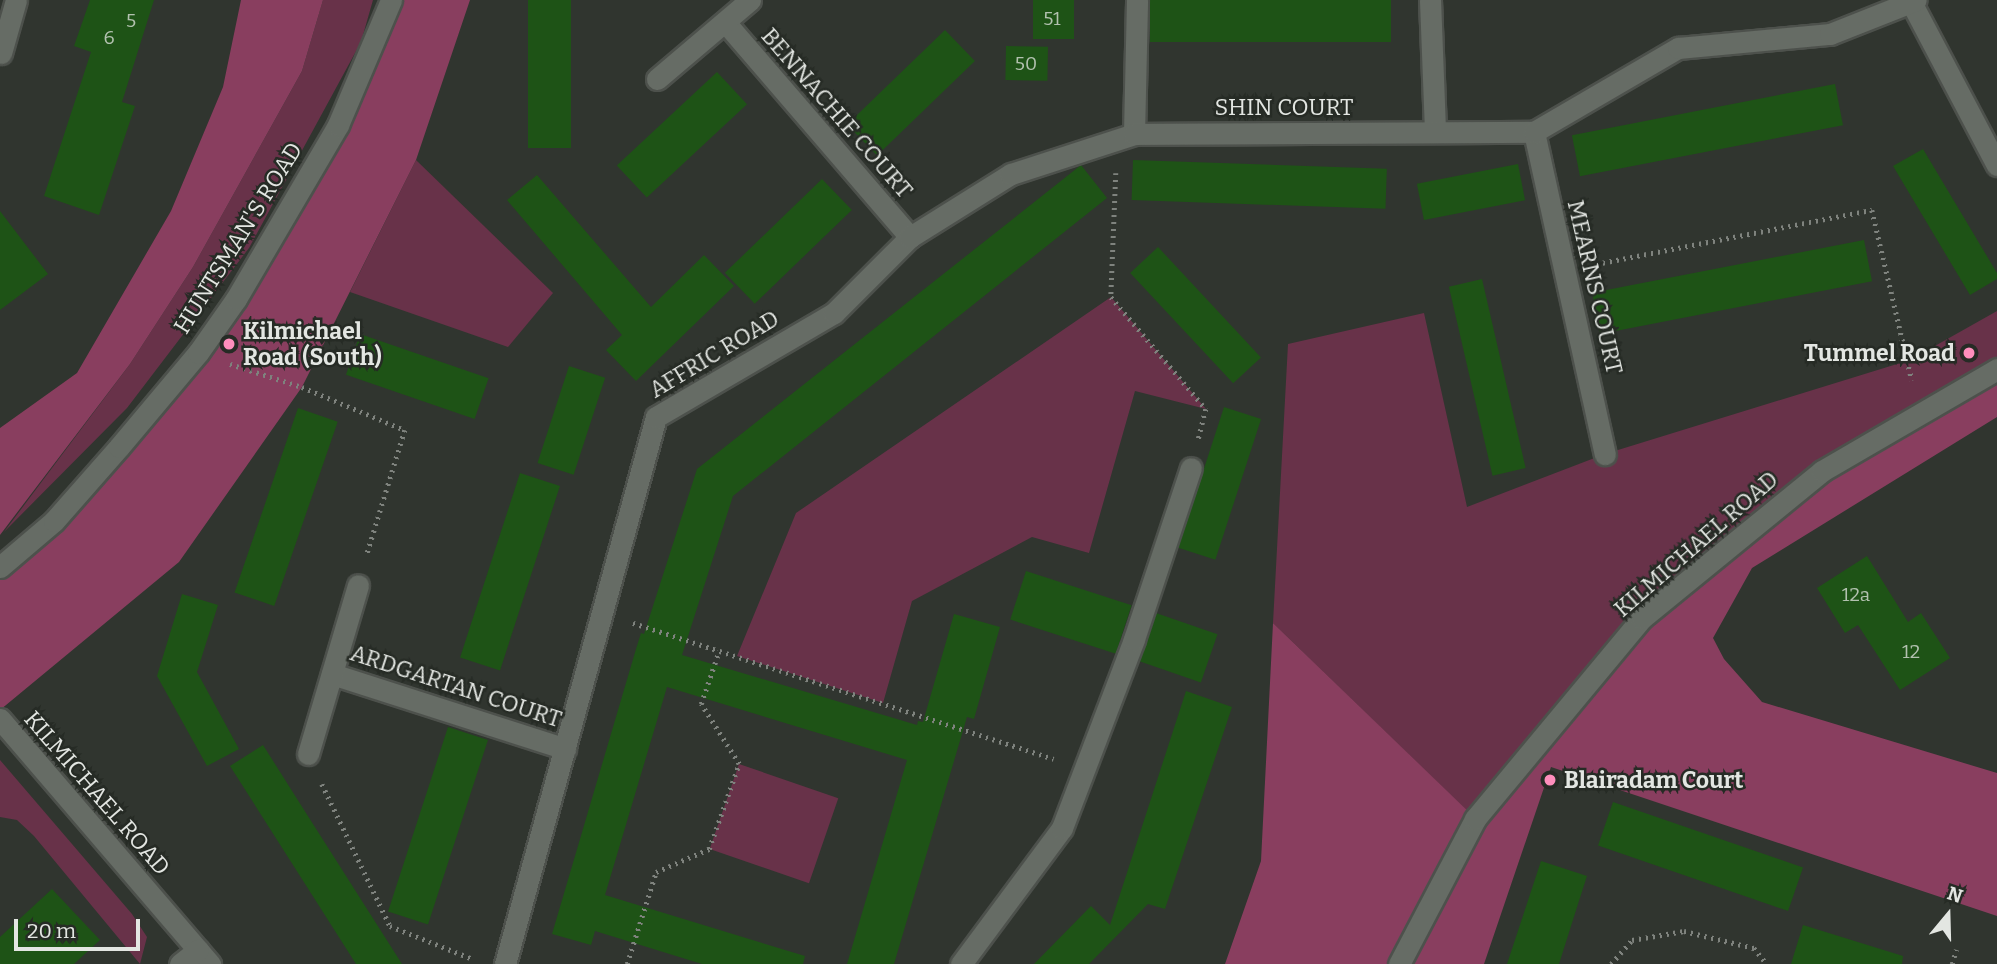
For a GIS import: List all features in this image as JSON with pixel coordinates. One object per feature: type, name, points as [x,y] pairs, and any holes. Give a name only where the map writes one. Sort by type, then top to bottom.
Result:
[{"type":"street","points":[[0,54],[16,0]]},
{"type":"street","name":"HUNTSMAN'S ROAD","points":[[0,567],[54,521],[198,353],[236,299],[338,125],[391,0]]},
{"type":"street","name":"BENNACHIE COURT","points":[[657,79],[750,0]]},
{"type":"street","points":[[1126,137],[1137,0]]},
{"type":"street","points":[[1430,0],[1435,132],[1534,132],[1678,48],[1830,34],[1914,2],[1997,165]]},
{"type":"street","name":"BENNACHIE COURT","points":[[725,22],[910,237]]},
{"type":"street","name":"SHIN COURT","points":[[1126,137],[1435,132]]},
{"type":"street","name":"MEARNS COURT","points":[[1534,132],[1605,454]]},
{"type":"street","name":"AFFRIC ROAD","points":[[505,964],[656,417],[834,313],[910,237],[1012,174],[1126,137]]},
{"type":"street","name":"KILMICHAEL ROAD","points":[[1399,964],[1475,819],[1642,618],[1822,471],[1997,369]]},
{"type":"street","points":[[961,964],[1062,828],[1134,639],[1191,468]]},
{"type":"street","name":"ARDGARTAN COURT","points":[[308,754],[358,585]]},
{"type":"street","name":"ARDGARTAN COURT","points":[[332,674],[565,749]]},
{"type":"street","name":"KILMICHAEL ROAD","points":[[0,719],[204,957]]},
{"type":"street","points":[[180,964],[204,957]]},
{"type":"path","points":[[1126,137],[1111,297],[1206,409],[1191,468]]},
{"type":"path","points":[[1564,271],[1872,210],[1919,414]]},
{"type":"path","points":[[198,353],[302,387],[405,430],[358,585]]},
{"type":"path","points":[[602,613],[1085,768]]},
{"type":"path","points":[[627,964],[656,872],[709,849],[739,764],[701,704],[719,651]]},
{"type":"path","points":[[308,754],[390,926],[475,959]]},
{"type":"path","points":[[1611,964],[1632,940],[1684,931],[1754,948],[1767,964]]},
{"type":"path","points":[[1952,964],[1956,950]]},
{"type":"shaded area","points":[[241,0],[323,0],[302,71],[193,267],[130,364],[0,535],[0,428],[77,373],[171,211],[223,87]]},
{"type":"shaded area","points":[[323,0],[373,0],[361,42],[249,248],[127,408],[4,532],[130,364],[193,267],[302,71]]},
{"type":"shaded area","points":[[382,0],[470,0],[416,160],[302,387],[179,562],[0,710],[0,567],[119,447],[274,236]]},
{"type":"shaded area","points":[[416,160],[553,293],[508,347],[350,292]]},
{"type":"shaded area","points":[[1111,297],[1206,409],[1135,391],[1089,553],[1032,537],[912,601],[883,703],[737,656],[796,513]]},
{"type":"shaded area","points":[[1997,311],[1997,363],[1822,471],[1475,819],[1273,623],[1288,344],[1424,313],[1467,507],[1605,454],[1910,360]]},
{"type":"shaded area","points":[[1997,369],[1997,417],[1752,568],[1713,638],[1724,659],[1762,702],[1997,773],[1997,916],[1551,767],[1484,964],[1225,964],[1261,861],[1273,623],[1475,818],[1642,618],[1785,501]]},
{"type":"shaded area","points":[[0,760],[132,914],[147,937],[140,964],[34,836],[17,820],[0,817]]},
{"type":"shaded area","points":[[739,764],[838,798],[809,883],[710,849]]},
{"type":"building","points":[[90,0],[154,0],[122,102],[135,106],[99,215],[44,196],[91,52],[74,46]]},
{"type":"building","points":[[528,0],[571,0],[571,148],[528,148]]},
{"type":"building","points":[[1033,0],[1074,0],[1074,39],[1033,39]]},
{"type":"building","points":[[1150,0],[1391,0],[1391,42],[1150,42]]},
{"type":"building","points":[[945,30],[975,61],[877,155],[847,124]]},
{"type":"building","points":[[1006,46],[1048,47],[1047,81],[1005,80]]},
{"type":"building","points":[[717,72],[747,104],[647,198],[617,165]]},
{"type":"building","points":[[1835,84],[1843,125],[1580,176],[1572,135]]},
{"type":"building","points":[[1923,149],[1997,273],[1997,279],[1970,295],[1893,166]]},
{"type":"building","points":[[1133,160],[1387,169],[1385,209],[1132,200]]},
{"type":"building","points":[[1518,164],[1525,200],[1424,220],[1417,184]]},
{"type":"building","points":[[1081,165],[1107,198],[733,496],[682,655],[917,725],[918,721],[923,722],[954,614],[1000,627],[974,719],[967,717],[894,964],[847,964],[907,760],[667,687],[605,895],[805,956],[803,964],[702,964],[595,931],[591,945],[552,934],[636,649],[641,633],[644,634],[697,469]]},
{"type":"building","points":[[537,175],[651,307],[704,255],[734,286],[636,381],[606,350],[622,335],[507,200]]},
{"type":"building","points":[[822,179],[852,210],[755,304],[725,273]]},
{"type":"building","points":[[0,211],[48,274],[0,310]]},
{"type":"building","points":[[1864,240],[1872,281],[1600,334],[1592,293]]},
{"type":"building","points":[[1158,247],[1261,357],[1233,383],[1130,273]]},
{"type":"building","points":[[1482,279],[1526,468],[1493,476],[1449,287]]},
{"type":"building","points":[[360,334],[489,378],[475,419],[346,375]]},
{"type":"building","points":[[569,366],[605,378],[574,475],[537,463]]},
{"type":"building","points":[[1224,407],[1261,419],[1215,560],[1178,548]]},
{"type":"building","points":[[298,408],[338,422],[274,606],[235,592]]},
{"type":"building","points":[[520,473],[560,486],[500,670],[460,658]]},
{"type":"building","points":[[1867,556],[1908,622],[1921,613],[1950,658],[1900,690],[1858,625],[1845,633],[1817,588]]},
{"type":"building","points":[[1026,571],[1132,605],[1116,654],[1010,620]]},
{"type":"building","points":[[182,594],[218,605],[197,672],[239,749],[207,766],[157,676]]},
{"type":"building","points":[[1156,613],[1217,634],[1201,682],[1139,661]]},
{"type":"building","points":[[1186,691],[1232,707],[1165,909],[1148,904],[1089,964],[1034,964],[1091,906],[1110,925]]},
{"type":"building","points":[[448,727],[488,740],[428,924],[388,912]]},
{"type":"building","points":[[263,745],[402,964],[356,964],[230,766]]},
{"type":"building","points":[[1613,802],[1803,867],[1788,911],[1598,845]]},
{"type":"building","points":[[1541,861],[1587,876],[1559,964],[1507,964]]},
{"type":"building","points":[[52,889],[100,940],[74,964],[0,964],[0,937]]},
{"type":"building","points":[[1803,925],[1903,956],[1902,964],[1791,964]]},
{"type":"place","name":"Kilmichael Road (South)","points":[[229,344]]},
{"type":"place","name":"Tummel Road","points":[[1969,353]]},
{"type":"place","name":"Blairadam Court","points":[[1550,780]]}]
